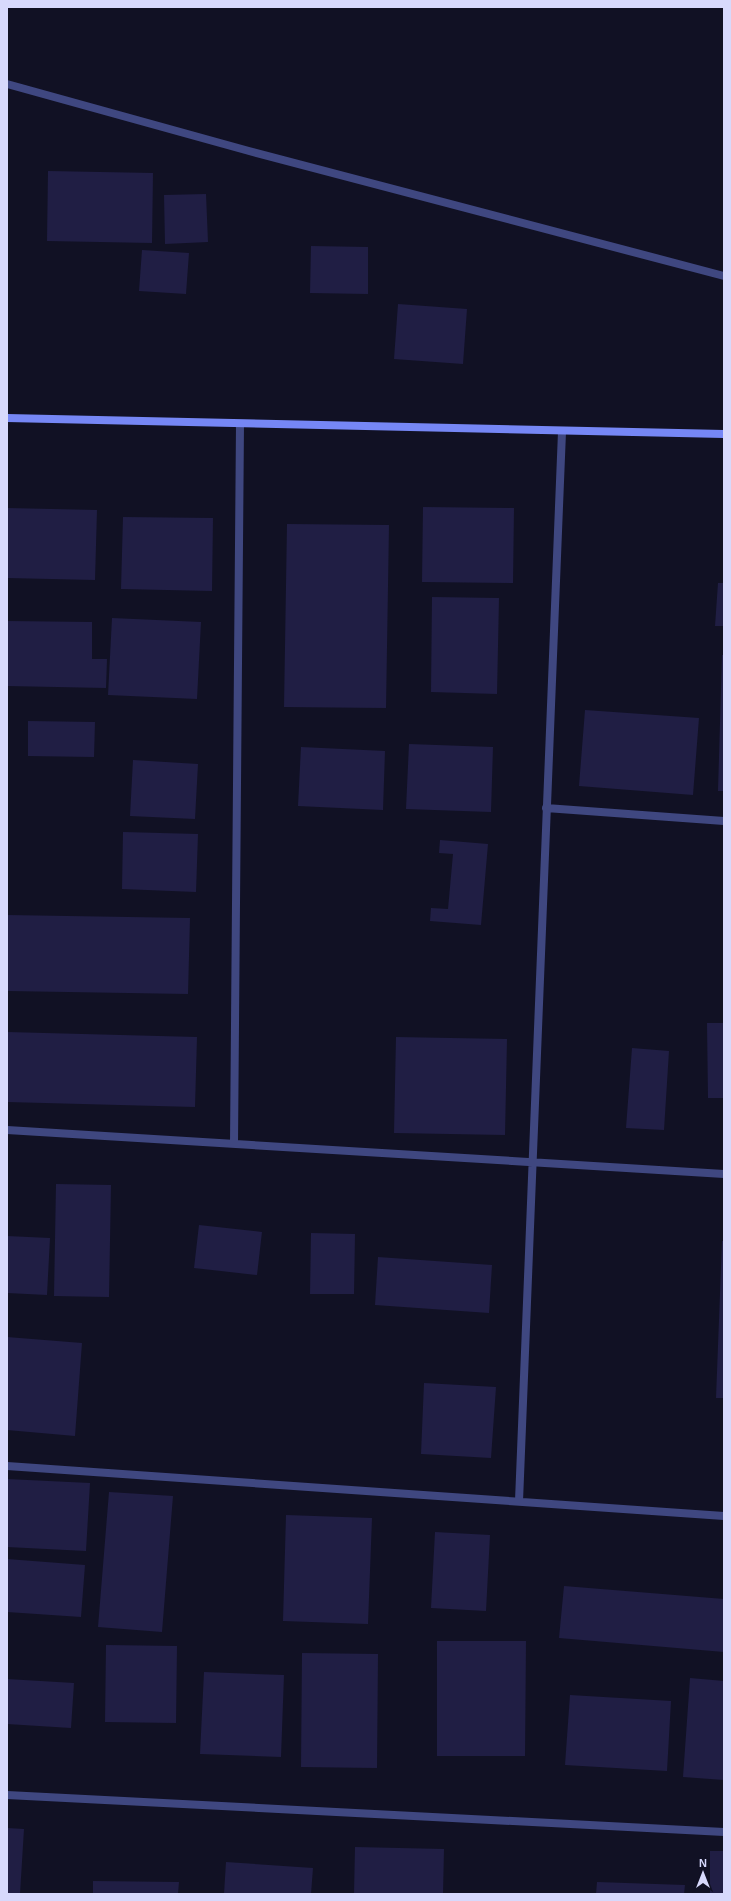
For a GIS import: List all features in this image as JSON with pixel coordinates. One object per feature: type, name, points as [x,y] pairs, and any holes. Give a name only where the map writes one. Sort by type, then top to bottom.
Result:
[{"type":"street","points":[[7,84],[249,151],[724,276]]},
{"type":"street","points":[[7,418],[562,432],[724,434]]},
{"type":"street","points":[[234,1144],[240,424]]},
{"type":"street","points":[[518,1501],[562,432]]},
{"type":"street","points":[[546,808],[724,821]]},
{"type":"street","points":[[7,1130],[724,1174]]},
{"type":"street","points":[[7,1466],[724,1516]]},
{"type":"street","points":[[7,1795],[724,1832]]},
{"type":"building","points":[[48,171],[153,173],[152,243],[47,241]]},
{"type":"building","points":[[206,194],[208,242],[165,244],[164,195]]},
{"type":"building","points":[[311,246],[368,247],[368,294],[310,293]]},
{"type":"building","points":[[142,250],[189,253],[186,294],[139,291]]},
{"type":"building","points":[[398,304],[467,309],[463,364],[394,359]]},
{"type":"building","points":[[423,507],[514,508],[513,583],[422,582]]},
{"type":"building","points":[[7,508],[97,510],[95,580],[7,578]]},
{"type":"building","points":[[123,517],[213,518],[212,591],[121,589]]},
{"type":"building","points":[[287,524],[389,525],[386,708],[284,707]]},
{"type":"building","points":[[718,583],[724,583],[724,626],[715,626]]},
{"type":"building","points":[[432,597],[499,598],[497,694],[431,692]]},
{"type":"building","points":[[112,618],[201,622],[197,699],[108,695]]},
{"type":"building","points":[[7,621],[92,622],[92,659],[107,659],[106,688],[7,686]]},
{"type":"building","points":[[722,655],[724,655],[724,791],[718,791]]},
{"type":"building","points":[[585,710],[699,718],[693,795],[579,786]]},
{"type":"building","points":[[28,721],[95,722],[94,757],[28,756]]},
{"type":"building","points":[[409,744],[493,747],[491,812],[406,809]]},
{"type":"building","points":[[301,747],[385,751],[383,810],[298,806]]},
{"type":"building","points":[[133,760],[198,764],[195,819],[130,816]]},
{"type":"building","points":[[123,832],[198,834],[196,892],[122,889]]},
{"type":"building","points":[[440,840],[488,844],[481,925],[430,921],[431,908],[448,909],[453,854],[439,853]]},
{"type":"building","points":[[7,915],[190,918],[188,994],[7,991]]},
{"type":"building","points":[[707,1023],[724,1023],[724,1098],[708,1098]]},
{"type":"building","points":[[7,1032],[197,1037],[195,1107],[7,1102]]},
{"type":"building","points":[[396,1037],[507,1039],[505,1135],[394,1133]]},
{"type":"building","points":[[632,1048],[669,1051],[664,1130],[626,1128]]},
{"type":"building","points":[[56,1184],[111,1185],[109,1297],[54,1296]]},
{"type":"building","points":[[199,1225],[262,1232],[257,1275],[194,1268]]},
{"type":"building","points":[[311,1233],[355,1234],[354,1294],[310,1294]]},
{"type":"building","points":[[7,1236],[50,1238],[47,1295],[7,1293]]},
{"type":"building","points":[[722,1241],[724,1241],[724,1398],[716,1398]]},
{"type":"building","points":[[378,1257],[492,1265],[489,1313],[375,1305]]},
{"type":"building","points":[[7,1337],[82,1343],[75,1436],[7,1430]]},
{"type":"building","points":[[424,1383],[496,1387],[491,1458],[421,1454]]},
{"type":"building","points":[[7,1479],[90,1483],[86,1551],[7,1547]]},
{"type":"building","points":[[109,1492],[173,1496],[162,1632],[98,1627]]},
{"type":"building","points":[[286,1515],[372,1518],[368,1624],[283,1621]]},
{"type":"building","points":[[435,1532],[490,1535],[486,1611],[431,1608]]},
{"type":"building","points":[[7,1559],[85,1565],[81,1617],[7,1612]]},
{"type":"building","points":[[564,1586],[724,1599],[724,1652],[559,1638]]},
{"type":"building","points":[[437,1641],[526,1641],[525,1756],[437,1756]]},
{"type":"building","points":[[106,1645],[177,1646],[176,1723],[105,1722]]},
{"type":"building","points":[[302,1653],[378,1654],[377,1768],[301,1767]]},
{"type":"building","points":[[204,1672],[284,1675],[281,1757],[200,1754]]},
{"type":"building","points":[[690,1678],[724,1681],[724,1780],[683,1777]]},
{"type":"building","points":[[7,1679],[74,1683],[71,1728],[7,1724]]},
{"type":"building","points":[[570,1695],[671,1701],[667,1771],[565,1765]]},
{"type":"building","points":[[7,1828],[24,1829],[20,1894],[7,1894]]},
{"type":"building","points":[[355,1847],[444,1849],[443,1894],[354,1894]]},
{"type":"building","points":[[710,1851],[724,1851],[724,1894],[710,1894]]},
{"type":"building","points":[[226,1862],[313,1868],[311,1894],[224,1894]]},
{"type":"building","points":[[93,1881],[179,1882],[178,1894],[93,1894]]},
{"type":"building","points":[[597,1882],[685,1885],[684,1894],[596,1894]]}]
